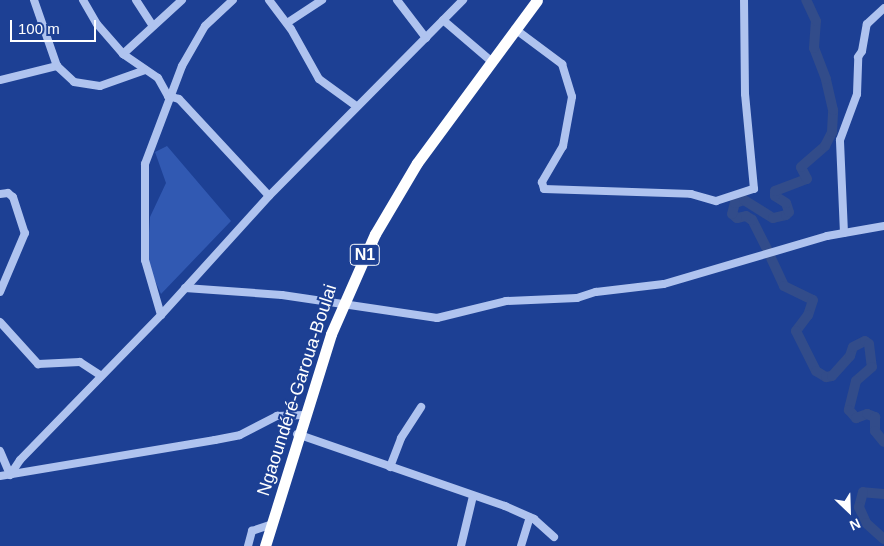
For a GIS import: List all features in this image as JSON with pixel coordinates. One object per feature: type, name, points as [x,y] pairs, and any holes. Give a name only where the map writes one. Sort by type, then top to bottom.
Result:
[{"type":"highway","name":"Ngaoundéré-Garoua-Boulai","points":[[265,546],[297,434],[342,304],[394,199],[534,1]]},
{"type":"street","points":[[34,0],[57,66],[74,82],[90,86],[113,83],[145,70]]},
{"type":"street","points":[[82,0],[97,24],[123,54],[158,78],[168,96],[179,99],[269,196]]},
{"type":"street","points":[[136,0],[153,26]]},
{"type":"street","points":[[123,54],[182,0]]},
{"type":"street","points":[[161,315],[145,260],[143,173],[168,96],[205,26],[233,0]]},
{"type":"street","points":[[268,0],[287,23],[319,79],[356,106]]},
{"type":"street","points":[[287,23],[322,0]]},
{"type":"street","points":[[397,0],[426,38]]},
{"type":"street","points":[[10,475],[20,460],[100,374],[161,315],[269,196],[462,0]]},
{"type":"street","points":[[515,30],[562,64],[572,98],[563,146],[542,182],[544,189],[691,194],[716,200],[754,189],[745,94],[744,0]]},
{"type":"street","points":[[844,232],[840,140],[857,94],[858,57],[862,51],[866,24],[884,8]]},
{"type":"street","points":[[443,20],[491,61]]},
{"type":"street","points":[[0,80],[57,66]]},
{"type":"street","points":[[0,194],[8,193],[13,197],[25,233],[0,292]]},
{"type":"street","points":[[185,288],[282,295],[437,318],[506,301],[577,298],[596,292],[690,278],[844,232],[884,226]]},
{"type":"street","points":[[0,322],[38,364],[80,362],[100,374]]},
{"type":"street","points":[[390,467],[401,438],[421,407]]},
{"type":"street","points":[[0,476],[240,435],[277,416],[304,415]]},
{"type":"street","points":[[297,434],[340,446],[390,467],[530,517],[554,537]]},
{"type":"street","points":[[0,451],[10,475]]},
{"type":"street","points":[[461,546],[473,496]]},
{"type":"street","points":[[521,546],[530,517]]},
{"type":"street","points":[[248,546],[252,531],[272,524]]},
{"type":"shaded area","points":[[167,146],[231,221],[161,294],[147,263],[150,217],[166,183],[155,152]]},
{"type":"waterway","points":[[767,249],[752,220],[746,216],[737,218],[732,214],[735,203],[744,200],[773,218],[786,215],[789,212],[786,203],[775,196],[775,191],[807,179],[801,167],[825,146],[832,132],[833,110],[826,79],[814,48],[816,21],[806,0]]},
{"type":"waterway","points":[[771,258],[784,286],[813,300],[808,315],[796,331],[816,371],[826,377],[832,376],[850,356],[853,347],[865,341],[869,344],[872,367],[856,381],[849,410],[856,418],[867,414],[875,417],[875,431],[884,442]]},
{"type":"waterway","points":[[884,494],[863,492],[859,507],[866,523],[884,539]]}]
